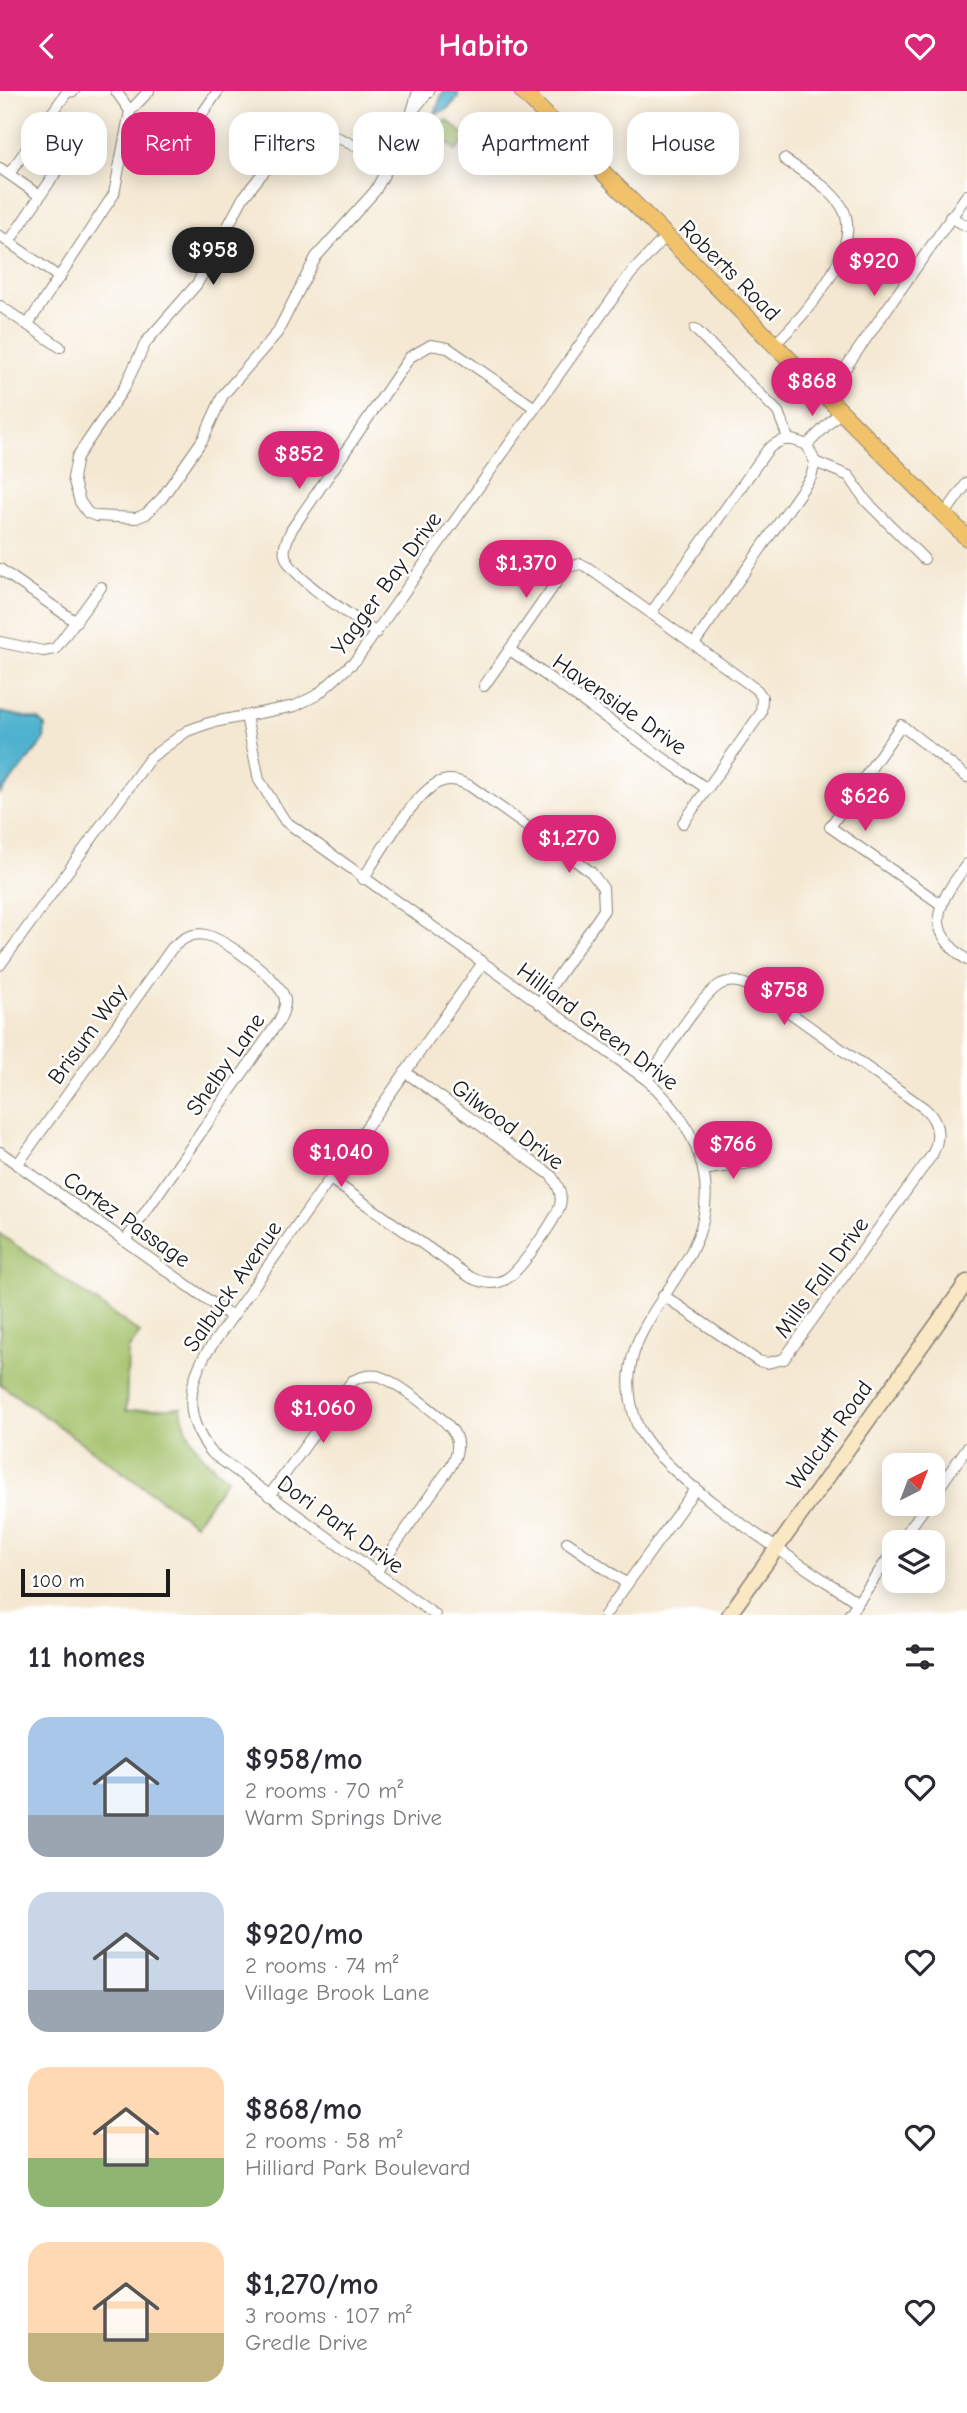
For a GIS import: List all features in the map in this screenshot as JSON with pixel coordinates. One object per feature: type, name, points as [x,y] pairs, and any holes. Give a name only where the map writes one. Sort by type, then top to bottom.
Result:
[{"type":"main road","name":"Roberts Road","points":[[522,91],[967,538]]},
{"type":"street","points":[[60,91],[74,91]]},
{"type":"street","points":[[116,91],[130,111]]},
{"type":"street","points":[[28,324],[117,188],[130,111],[149,91]]},
{"type":"street","points":[[203,112],[218,91]]},
{"type":"street","points":[[412,112],[418,91]]},
{"type":"street","points":[[414,108],[429,91]]},
{"type":"street","points":[[40,195],[4,171],[67,92]]},
{"type":"street","points":[[316,133],[339,138],[390,164],[375,191],[316,257],[277,333],[223,395],[203,439],[152,510],[136,518],[96,516],[88,513],[80,502],[73,478],[77,457],[124,388],[146,342],[197,284],[238,207],[262,174],[295,142],[316,133]]},
{"type":"street","points":[[774,345],[789,330],[838,264],[848,237],[848,220],[833,195],[784,159]]},
{"type":"street","points":[[54,175],[5,239],[60,278]]},
{"type":"street","points":[[825,397],[967,194]]},
{"type":"street","points":[[950,217],[967,226]]},
{"type":"street","name":"Yagger Bay Drive","points":[[0,965],[149,758],[187,731],[295,706],[317,695],[338,679],[376,633],[628,277],[665,237]]},
{"type":"street","points":[[0,306],[61,347]]},
{"type":"street","points":[[695,329],[778,412],[788,438]]},
{"type":"street","points":[[376,633],[299,576],[288,563],[285,546],[292,530],[410,357],[431,345],[440,345],[456,352],[535,408]]},
{"type":"street","points":[[807,445],[840,412]]},
{"type":"street","points":[[651,613],[768,449],[776,442],[788,438],[807,445],[815,462],[811,477],[694,644]]},
{"type":"street","points":[[815,462],[849,476],[866,501],[924,559]]},
{"type":"street","points":[[944,515],[967,483]]},
{"type":"street","points":[[484,686],[567,567],[581,564],[587,567],[757,690],[764,705],[761,713],[682,823]]},
{"type":"street","points":[[0,569],[76,622]]},
{"type":"street","points":[[0,642],[48,651],[60,645],[101,587]]},
{"type":"street","name":"Havenside Drive","points":[[510,650],[707,789]]},
{"type":"street","name":"Hilliard Green Drive","points":[[246,716],[259,780],[270,801],[303,837],[647,1080],[684,1119],[703,1170],[705,1199],[701,1226],[693,1248],[636,1341],[629,1368],[631,1396],[638,1425],[672,1471],[857,1602]]},
{"type":"street","points":[[942,905],[830,827],[901,725],[967,777]]},
{"type":"street","points":[[363,879],[423,794],[443,781],[457,781],[470,786],[591,872],[603,888],[604,910],[539,1004]]},
{"type":"street","points":[[967,864],[942,905],[939,931],[942,939],[967,960]]},
{"type":"street","name":"Brisum Way","points":[[17,1164],[172,948],[196,934]]},
{"type":"street","name":"Shelby Lane","points":[[125,1241],[272,1032],[284,1010],[285,1000],[276,981],[219,940],[196,934]]},
{"type":"street","name":"Salbuck Avenue","points":[[198,1434],[191,1413],[193,1382],[205,1355],[482,964]]},
{"type":"street","name":"Mills Fall Drive","points":[[647,1080],[707,996],[721,985],[738,982],[758,990],[924,1108],[934,1119],[938,1132],[932,1155],[784,1359],[767,1363],[758,1361],[663,1295]]},
{"type":"street","name":"Gilwood Drive","points":[[330,1179],[470,1277],[488,1284],[498,1283],[517,1269],[554,1218],[560,1205],[557,1184],[551,1175],[405,1072]]},
{"type":"street","name":"Cortez Passage","points":[[0,1152],[232,1317]]},
{"type":"street","points":[[703,1170],[757,1162]]},
{"type":"street","name":"Walcutt Road","points":[[729,1615],[967,1282]]},
{"type":"street","points":[[269,1496],[344,1390],[363,1376],[377,1376],[391,1382],[446,1422],[457,1442],[450,1466],[376,1572]]},
{"type":"street","name":"Dori Park Drive","points":[[198,1434],[223,1463],[435,1615]]},
{"type":"street","points":[[945,1479],[967,1448]]},
{"type":"street","points":[[605,1615],[696,1488]]},
{"type":"street","points":[[566,1542],[627,1584]]},
{"type":"street","points":[[849,1615],[882,1567]]},
{"type":"green space","points":[[447,120],[458,129],[456,151],[444,139],[444,123]]},
{"type":"green space","points":[[0,1234],[140,1333],[128,1350],[126,1411],[181,1407],[186,1429],[196,1447],[210,1464],[227,1478],[195,1524],[0,1384]]},
{"type":"water","points":[[443,91],[458,91],[458,98],[447,109],[436,112]]},
{"type":"water","points":[[0,712],[39,720],[45,726],[44,740],[0,794]]}]
